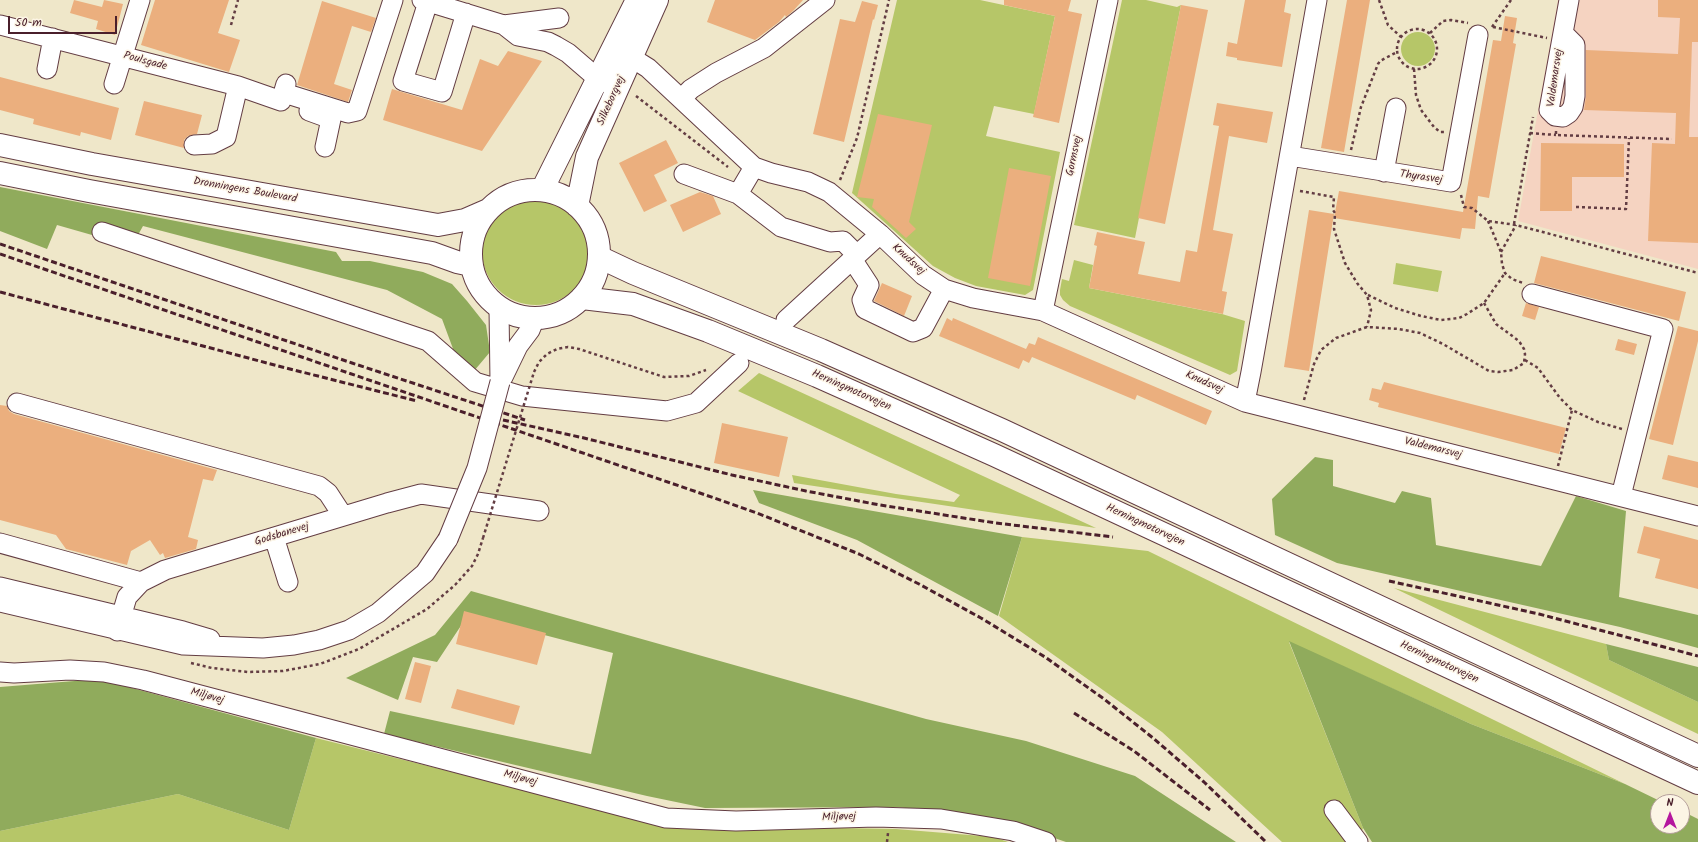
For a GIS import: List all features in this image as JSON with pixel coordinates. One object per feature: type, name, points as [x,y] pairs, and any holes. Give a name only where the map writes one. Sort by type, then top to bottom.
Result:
[{"type":"main road","name":"Silkeborgvej","points":[[542,190],[637,0]]},
{"type":"main road","name":"Silkeborgvej","points":[[577,206],[587,157],[616,88],[632,58],[657,0]]},
{"type":"main road","name":"Dronningens Boulevard","points":[[0,145],[99,166],[438,225],[465,220],[488,210]]},
{"type":"main road","points":[[0,173],[89,191],[432,253],[456,262],[471,265]]},
{"type":"main road","points":[[542,190],[567,198],[577,206],[591,224],[596,234],[599,257],[597,272],[591,286],[582,298],[561,313],[548,317],[535,318],[516,316],[499,308],[486,296],[476,281],[471,265],[471,245],[477,226],[488,210],[513,194],[542,190]]},
{"type":"main road","points":[[599,257],[633,273],[821,350],[1002,430],[1698,756]]},
{"type":"main road","name":"Herningmotorvejen","points":[[582,298],[633,304],[708,331],[818,376],[1001,458],[1698,783]]},
{"type":"street","points":[[114,84],[140,0]]},
{"type":"street","points":[[284,92],[348,113],[357,111],[393,0]]},
{"type":"street","points":[[682,98],[691,89],[716,73],[764,48],[825,0]]},
{"type":"street","name":"Gormsvej","points":[[1042,311],[1108,0]]},
{"type":"street","points":[[1245,402],[1318,0]]},
{"type":"street","name":"Valdemarsvej","points":[[1555,116],[1563,117],[1569,113],[1573,107],[1575,96],[1575,45],[1563,33],[1568,0]]},
{"type":"street","points":[[466,13],[442,92],[404,80],[425,1],[466,13],[504,25],[518,36],[548,42],[568,53],[597,78],[616,88]]},
{"type":"street","points":[[504,25],[559,18]]},
{"type":"street","name":"Poulsgade","points":[[0,25],[123,56],[284,92]]},
{"type":"street","name":"Thyrasvej","points":[[1290,156],[1451,182],[1460,135],[1484,33]]},
{"type":"street","points":[[47,69],[53,38]]},
{"type":"street","name":"Knudsvej","points":[[612,49],[632,58],[648,68],[682,98],[754,167],[771,173],[808,182],[829,192],[880,234],[923,275],[944,289],[973,298],[1042,311],[1245,402]]},
{"type":"street","points":[[194,145],[212,144],[226,137],[238,82]]},
{"type":"street","points":[[284,92],[331,119],[325,147]]},
{"type":"street","points":[[1384,172],[1396,108]]},
{"type":"street","points":[[738,194],[754,167]]},
{"type":"street","points":[[684,174],[738,194],[781,227],[830,242],[843,240],[854,257],[869,286],[862,300],[865,309],[913,332],[923,328],[944,289]]},
{"type":"street","points":[[102,232],[428,341],[475,382],[522,396],[667,411],[696,403],[738,363]]},
{"type":"street","points":[[786,320],[880,234]]},
{"type":"street","points":[[1532,294],[1663,328],[1638,433],[1621,496]]},
{"type":"street","points":[[499,308],[501,338],[500,382]]},
{"type":"street","points":[[0,602],[118,623],[183,631],[234,647],[263,648],[294,645],[319,640],[349,630],[378,614],[406,591],[425,573],[448,539],[477,468],[500,382],[518,346],[530,330],[535,318]]},
{"type":"street","name":"Valdemarsvej","points":[[1245,402],[1698,516]]},
{"type":"street","points":[[17,403],[319,486],[328,493],[343,516]]},
{"type":"street","name":"Godsbanevej","points":[[118,623],[127,597],[140,582],[165,570],[421,494],[539,511]]},
{"type":"street","points":[[274,537],[288,582]]},
{"type":"street","points":[[0,543],[140,582]]},
{"type":"street","points":[[0,587],[118,623]]},
{"type":"street","name":"Miljøvej","points":[[0,672],[104,672],[143,680],[666,818],[736,821],[876,817],[941,819],[1012,831],[1046,842]]},
{"type":"street","points":[[1334,810],[1358,842]]},
{"type":"path","points":[[231,25],[238,0]]},
{"type":"path","points":[[834,197],[857,138],[889,0]]},
{"type":"path","points":[[1379,0],[1388,25],[1401,37]]},
{"type":"path","points":[[1484,33],[1511,0]]},
{"type":"path","points":[[1419,29],[1430,33],[1434,38],[1437,50],[1432,62],[1427,66],[1414,69],[1403,63],[1397,52],[1397,46],[1401,37],[1407,31],[1419,29]]},
{"type":"path","points":[[1348,166],[1359,112],[1378,64],[1380,61],[1397,52]]},
{"type":"path","points":[[1414,69],[1416,94],[1424,116],[1440,132],[1460,135]]},
{"type":"path","points":[[1555,116],[1557,124],[1556,135]]},
{"type":"path","points":[[1530,133],[1672,140]]},
{"type":"path","points":[[1576,207],[1626,209],[1629,138]]},
{"type":"path","points":[[1451,182],[1460,193],[1464,207],[1472,208],[1488,221],[1501,252],[1502,264],[1505,273],[1512,279],[1534,287],[1532,294]]},
{"type":"path","points":[[1296,190],[1334,197],[1334,229],[1341,254],[1357,283],[1367,295],[1371,310],[1367,327]]},
{"type":"path","points":[[1488,221],[1516,225],[1698,272]]},
{"type":"path","points":[[1501,252],[1516,225]]},
{"type":"path","points":[[1367,295],[1406,312],[1441,320],[1463,316],[1484,303],[1505,273]]},
{"type":"path","points":[[1304,402],[1314,364],[1321,350],[1336,338],[1367,327],[1399,329],[1420,333],[1443,344],[1489,371],[1498,372],[1512,370],[1524,363],[1524,349],[1519,341],[1496,324],[1484,303]]},
{"type":"path","points":[[483,538],[534,372],[539,362],[547,354],[557,349],[568,347],[579,349],[664,377],[689,376],[705,371],[711,366]]},
{"type":"path","points":[[1525,360],[1538,368],[1560,398],[1572,410],[1598,422],[1638,433]]},
{"type":"path","points":[[1558,468],[1572,410]]},
{"type":"path","points":[[887,842],[888,830]]},
{"type":"shaded area","points":[[1558,0],[1698,0],[1698,269],[1518,221]]},
{"type":"green space","points":[[897,0],[980,0],[1055,16],[1034,114],[994,106],[986,136],[1060,152],[1033,290],[1025,295],[976,286],[955,278],[933,266],[852,193]]},
{"type":"green space","points":[[1122,0],[1146,0],[1177,7],[1181,5],[1135,238],[1074,225]]},
{"type":"green space","points":[[1421,32],[1428,34],[1433,39],[1435,49],[1433,59],[1428,64],[1415,66],[1408,64],[1403,59],[1401,46],[1403,39],[1408,34]]},
{"type":"green space","points":[[0,187],[336,252],[342,261],[370,261],[423,272],[452,284],[467,301],[486,325],[490,352],[474,371],[459,365],[442,319],[387,290],[143,226],[138,235],[101,223],[92,235],[57,225],[47,249],[0,231]]},
{"type":"green space","points":[[536,197],[557,201],[574,213],[586,230],[590,251],[586,272],[574,289],[557,301],[536,305],[515,301],[498,289],[486,272],[482,251],[486,230],[498,213],[515,201]]},
{"type":"green space","points":[[1074,260],[1093,265],[1089,288],[1222,314],[1245,321],[1237,371],[1230,375],[1070,306],[1063,300],[1060,295],[1060,290],[1062,279],[1069,281]]},
{"type":"green space","points":[[1396,263],[1442,271],[1438,292],[1393,284]]},
{"type":"green space","points":[[759,373],[1096,528],[794,483],[792,475],[896,494],[954,502],[960,495],[738,391]]},
{"type":"green space","points":[[1315,457],[1333,460],[1333,486],[1395,503],[1402,491],[1431,498],[1436,545],[1541,566],[1576,496],[1626,511],[1619,597],[1698,615],[1698,648],[1620,627],[1337,563],[1275,535],[1272,499]]},
{"type":"green space","points":[[753,490],[1022,537],[998,616],[857,540],[759,503]]},
{"type":"green space","points":[[1022,537],[1148,551],[1625,784],[1471,724],[1289,642],[1363,828],[1358,842],[1282,842],[1162,732],[999,616]]},
{"type":"green space","points":[[1394,588],[1606,644],[1609,660],[1698,702],[1698,734]]},
{"type":"green space","points":[[471,591],[926,719],[1026,741],[1135,776],[1236,842],[1066,842],[996,818],[896,807],[705,808],[647,796],[384,734],[390,711],[591,754],[613,653],[468,615],[437,662],[413,657],[398,700],[346,678],[435,635]]},
{"type":"green space","points":[[1289,641],[1471,724],[1625,784],[1650,796],[1650,834],[1690,834],[1690,815],[1698,819],[1698,842],[1372,842],[1363,828]]},
{"type":"green space","points":[[1606,644],[1698,667],[1698,702],[1609,660]]},
{"type":"green space","points":[[99,679],[316,738],[289,830],[178,794],[0,831],[0,687]]},
{"type":"green space","points":[[316,738],[664,825],[896,829],[994,837],[1008,842],[0,842],[0,831],[178,794],[289,830]]},
{"type":"building","points":[[74,0],[102,7],[104,0],[123,4],[115,35],[96,29],[98,21],[70,13]]},
{"type":"building","points":[[155,0],[229,0],[218,33],[240,40],[229,72],[141,45]]},
{"type":"building","points":[[715,0],[803,0],[786,17],[785,15],[779,22],[755,40],[707,22]]},
{"type":"building","points":[[1004,0],[1071,0],[1068,11],[1082,14],[1059,123],[1033,117],[1055,16],[1004,5]]},
{"type":"building","points":[[1245,0],[1286,0],[1284,12],[1291,14],[1282,67],[1237,60],[1237,58],[1226,56],[1228,42],[1237,44]]},
{"type":"building","points":[[1347,0],[1370,0],[1344,152],[1321,148]]},
{"type":"building","points":[[1658,0],[1698,0],[1698,42],[1692,42],[1689,137],[1698,137],[1698,243],[1648,241],[1652,143],[1675,144],[1676,113],[1584,110],[1586,96],[1586,50],[1678,54],[1680,18],[1658,17]]},
{"type":"building","points":[[322,1],[376,18],[371,32],[352,26],[334,84],[352,90],[348,102],[297,85]]},
{"type":"building","points":[[862,1],[878,5],[874,20],[873,19],[844,142],[813,134],[840,19],[855,22]]},
{"type":"building","points":[[1181,5],[1208,10],[1165,224],[1138,218]]},
{"type":"building","points":[[1505,16],[1517,18],[1513,43],[1516,44],[1489,198],[1478,196],[1475,229],[1462,228],[1460,239],[1334,218],[1339,191],[1463,212],[1493,40],[1501,41]]},
{"type":"building","points":[[508,51],[542,61],[482,151],[383,120],[392,89],[462,110],[480,59],[498,66]]},
{"type":"building","points":[[0,77],[119,108],[111,140],[81,132],[80,136],[33,124],[34,119],[0,110]]},
{"type":"building","points":[[144,101],[202,115],[197,134],[188,136],[184,140],[184,148],[135,135]]},
{"type":"building","points":[[1217,103],[1273,112],[1267,143],[1229,136],[1213,230],[1233,234],[1222,291],[1227,292],[1223,314],[1089,288],[1097,246],[1094,245],[1097,232],[1145,242],[1138,274],[1180,282],[1186,250],[1197,252],[1219,126],[1213,125]]},
{"type":"building","points":[[878,114],[932,125],[909,222],[916,229],[906,238],[872,207],[874,199],[857,197]]},
{"type":"building","points":[[666,140],[678,163],[654,175],[667,201],[644,212],[619,163]]},
{"type":"building","points":[[1541,143],[1624,144],[1624,177],[1572,177],[1572,211],[1540,211]]},
{"type":"building","points":[[1009,168],[1051,176],[1030,286],[988,278]]},
{"type":"building","points":[[700,192],[713,196],[721,214],[683,232],[670,205]]},
{"type":"building","points":[[1309,210],[1334,214],[1309,371],[1284,367]]},
{"type":"building","points":[[1541,256],[1686,292],[1679,321],[1534,283]]},
{"type":"building","points":[[882,283],[912,296],[904,316],[874,301]]},
{"type":"building","points":[[1526,303],[1539,307],[1535,320],[1522,316]]},
{"type":"building","points":[[947,318],[952,321],[953,318],[1026,349],[1029,343],[1035,345],[1038,337],[1212,411],[1206,425],[1137,395],[1135,400],[1032,357],[1029,363],[1023,360],[1019,369],[939,336]]},
{"type":"building","points":[[1678,326],[1698,331],[1698,341],[1673,445],[1649,439]]},
{"type":"building","points":[[1618,339],[1637,344],[1634,355],[1615,350]]},
{"type":"building","points":[[1384,382],[1566,428],[1559,454],[1378,407],[1379,403],[1369,400],[1372,388],[1381,390]]},
{"type":"building","points":[[0,405],[7,406],[9,411],[14,414],[217,470],[213,481],[203,479],[188,537],[198,540],[196,549],[165,558],[163,553],[160,555],[150,540],[131,551],[127,565],[66,549],[56,535],[0,520]]},
{"type":"building","points":[[722,423],[788,437],[779,477],[714,463]]},
{"type":"building","points":[[1668,455],[1698,462],[1698,488],[1662,479]]},
{"type":"building","points":[[1644,526],[1698,540],[1698,589],[1655,578],[1660,559],[1637,553]]},
{"type":"building","points":[[464,611],[546,633],[537,665],[456,644]]},
{"type":"building","points":[[415,662],[431,666],[421,703],[405,699]]},
{"type":"building","points":[[457,689],[520,706],[514,725],[451,708]]},
{"type":"railway","points":[[0,244],[525,420]]},
{"type":"railway","points":[[0,254],[697,492],[757,513],[859,554],[919,584],[981,618],[1045,657],[1104,699],[1153,738],[1204,782],[1266,842]]},
{"type":"railway","points":[[0,292],[282,367],[417,401]]},
{"type":"railway","points":[[503,420],[584,438],[732,475],[806,491],[880,505],[996,523],[1113,537]]},
{"type":"railway","points":[[1389,581],[1539,614],[1698,656]]},
{"type":"railway","points":[[1074,713],[1134,751],[1210,810]]}]
